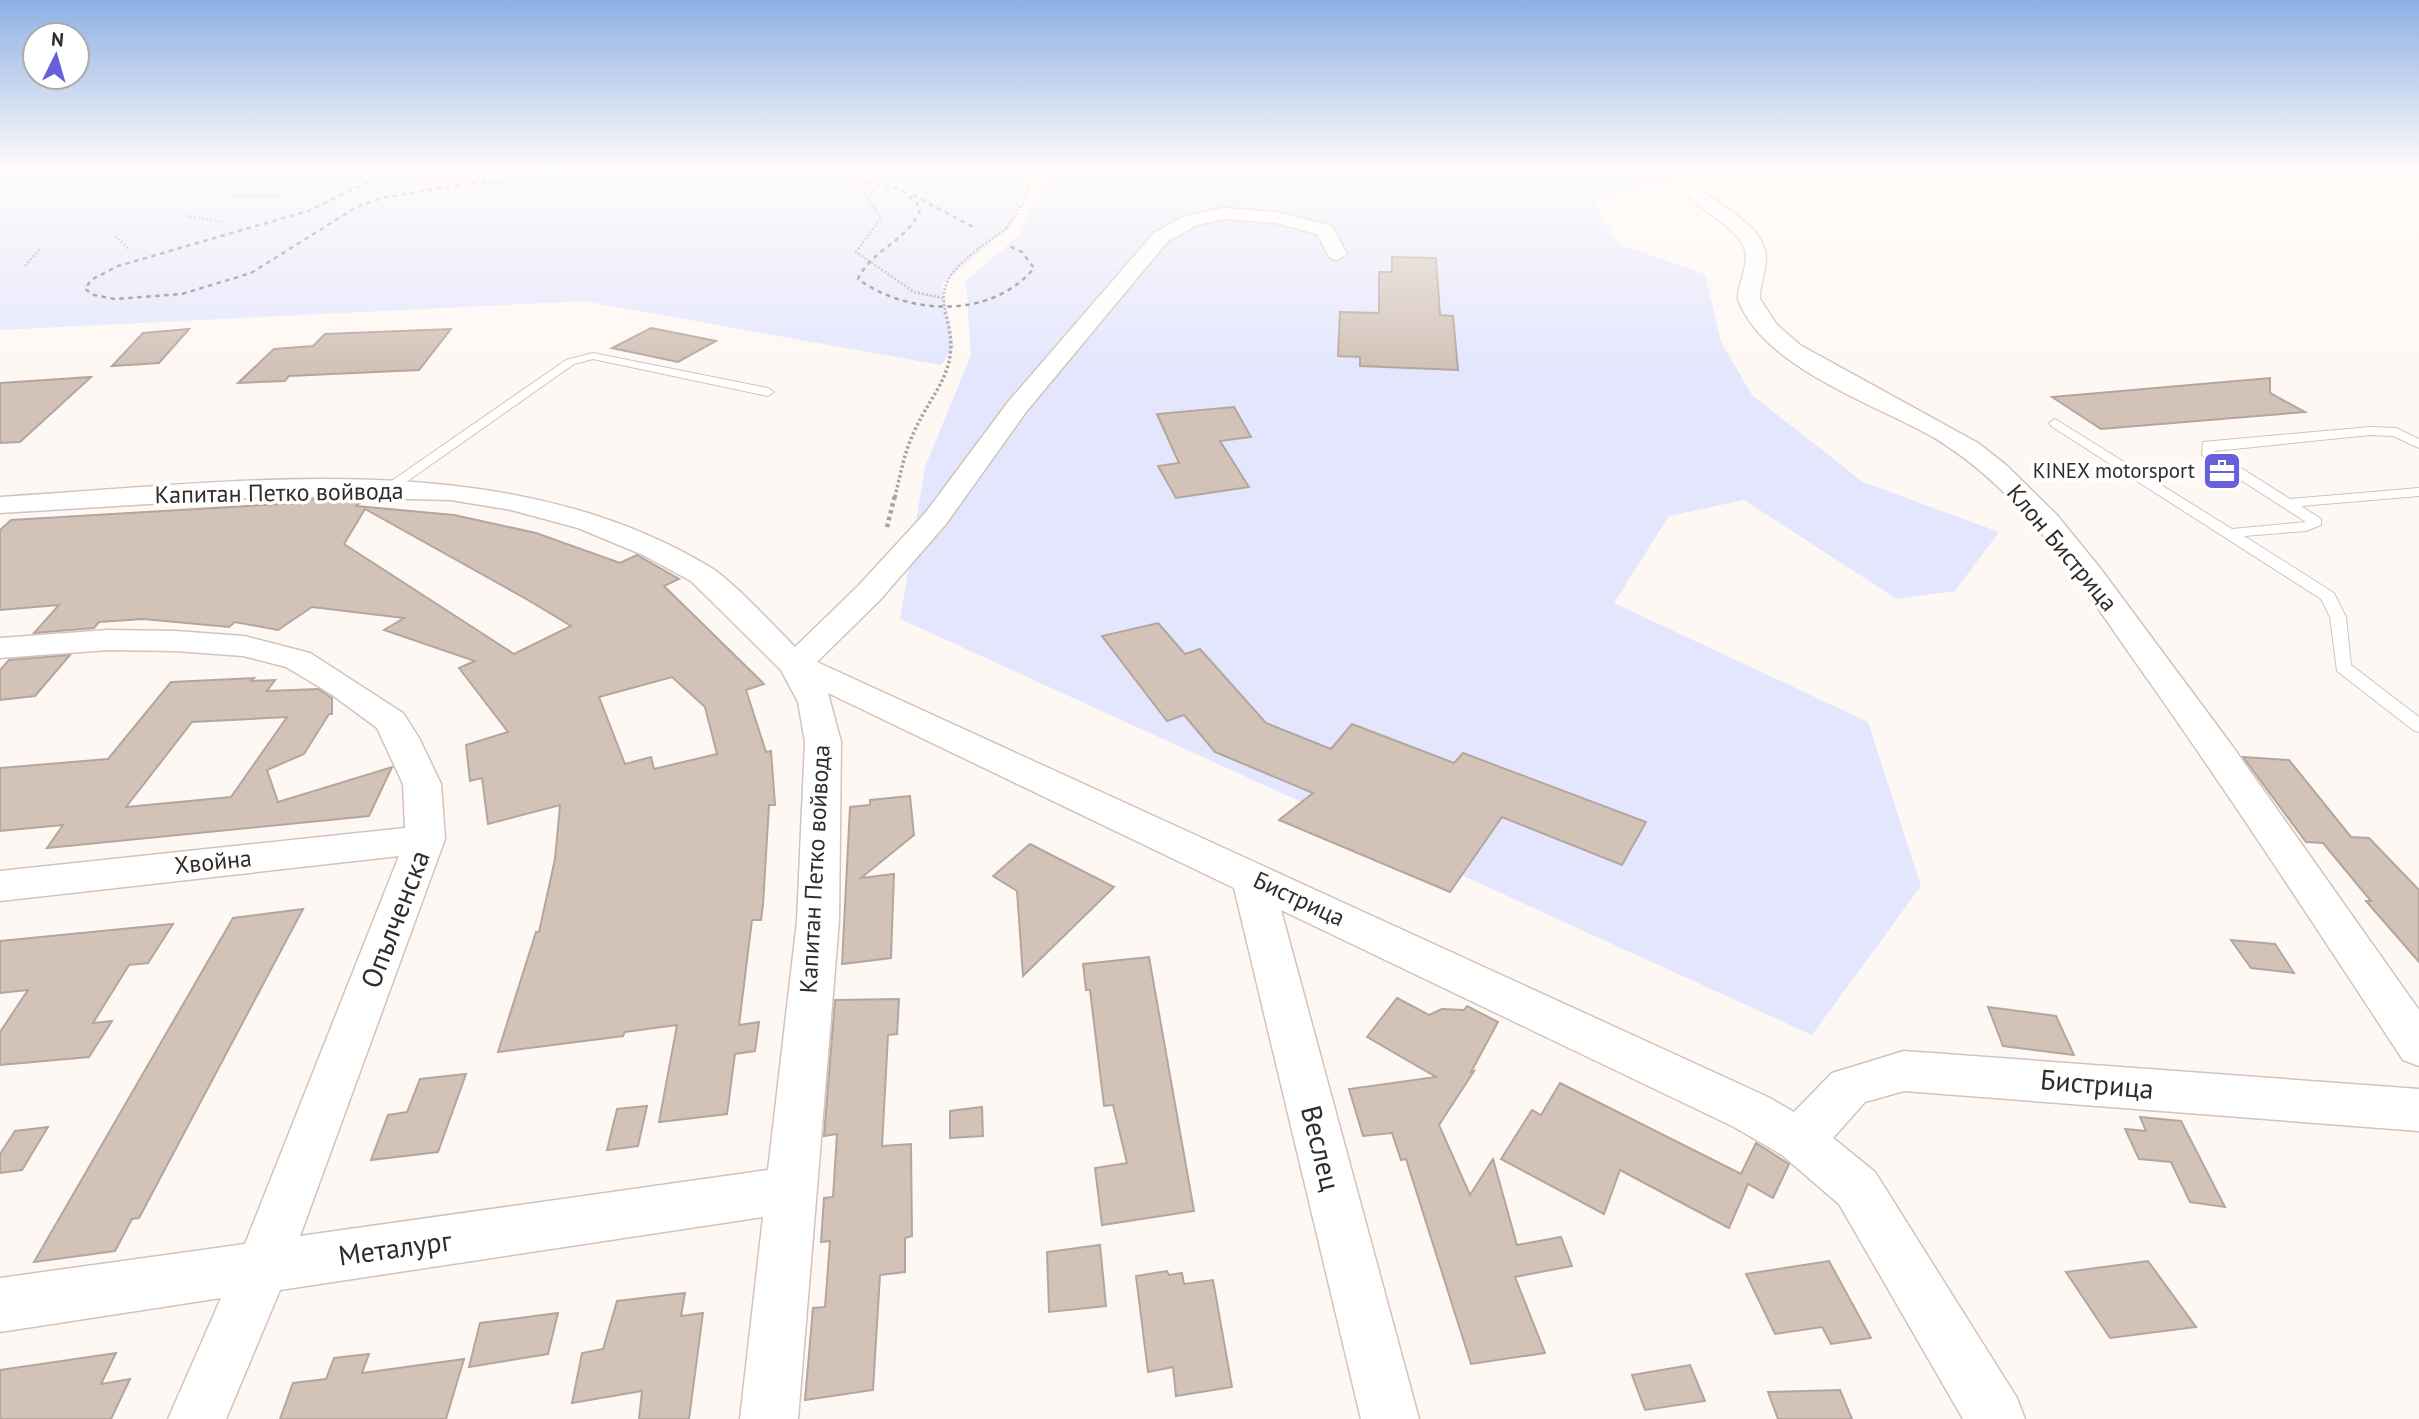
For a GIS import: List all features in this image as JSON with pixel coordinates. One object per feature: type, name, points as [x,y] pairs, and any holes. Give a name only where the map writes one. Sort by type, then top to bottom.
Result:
[{"type":"street","points":[[795,665],[869,593],[936,518],[1017,407],[1162,236]]},
{"type":"street","points":[[1328,236],[1337,254]]},
{"type":"street","name":"Клон Бистрица","points":[[1746,236],[1754,244],[1756,259],[1747,288],[1751,305],[1766,326],[1795,353],[1928,422],[1971,450],[2029,501],[2070,549],[2228,764],[2419,1047]]},
{"type":"street","name":"Капитан Петко войвода","points":[[0,505],[281,488],[451,492],[513,502],[588,522],[653,549],[702,575],[795,665],[815,702],[823,742],[818,921],[789,1190],[769,1419]]},
{"type":"street","name":"Опълченска","points":[[0,648],[108,640],[175,641],[244,646],[298,660],[390,720],[422,784],[425,839],[262,1268],[197,1419]]},
{"type":"street","name":"Бистрица","points":[[795,665],[1751,1112],[1799,1140],[1857,1188],[1996,1419]]},
{"type":"street","name":"Хвойна","points":[[0,886],[425,839]]},
{"type":"street","name":"Веслец","points":[[1252,877],[1390,1419]]},
{"type":"street","name":"Бистрица","points":[[1799,1140],[1849,1087],[1904,1072],[2024,1078],[2419,1110]]},
{"type":"street","name":"Металург","points":[[0,1305],[789,1190]]},
{"type":"lane","points":[[387,489],[570,362],[593,356],[768,392]]},
{"type":"lane","points":[[2055,423],[2328,596],[2338,617],[2343,667],[2419,726]]},
{"type":"lane","points":[[2232,533],[2306,527],[2316,522],[2291,503],[2207,452],[2208,444],[2370,431],[2396,432],[2419,444]]},
{"type":"lane","points":[[2291,503],[2419,492]]},
{"type":"path","points":[[115,236],[129,248]]},
{"type":"path","points":[[868,236],[856,252],[914,292],[943,298]]},
{"type":"path","points":[[886,532],[912,437],[940,386],[953,348],[943,298],[948,279],[979,248],[995,236]]},
{"type":"path","points":[[24,266],[41,247]]},
{"type":"shaded area","points":[[0,236],[999,236],[942,284],[954,347],[941,365],[583,301],[0,330]]},
{"type":"shaded area","points":[[1018,236],[1614,236],[1618,244],[1705,274],[1721,342],[1752,395],[1863,482],[1999,532],[1955,591],[1897,599],[1744,500],[1669,516],[1614,603],[1868,722],[1921,886],[1812,1035],[900,619],[925,467],[971,355],[966,281]]},
{"type":"building","points":[[1392,257],[1436,258],[1440,315],[1453,316],[1458,370],[1360,366],[1360,357],[1338,356],[1340,312],[1379,313],[1379,272],[1392,272]]},
{"type":"building","points":[[651,328],[716,341],[678,362],[612,348]]},
{"type":"building","points":[[189,329],[159,363],[112,366],[143,333]]},
{"type":"building","points":[[451,329],[419,370],[289,376],[285,381],[238,383],[274,349],[313,346],[325,334]]},
{"type":"building","points":[[91,377],[20,442],[0,443],[0,383]]},
{"type":"building","points":[[2270,378],[2270,393],[2305,412],[2101,429],[2052,397]]},
{"type":"building","points":[[1234,407],[1251,437],[1220,441],[1249,487],[1176,498],[1158,466],[1179,463],[1157,414]]},
{"type":"building","points":[[302,499],[362,501],[356,506],[454,515],[536,533],[620,563],[637,555],[679,579],[664,586],[764,684],[746,690],[766,752],[771,751],[775,805],[769,805],[761,920],[752,920],[739,1025],[759,1022],[755,1051],[735,1054],[727,1114],[659,1122],[677,1025],[625,1032],[623,1036],[498,1052],[536,932],[539,932],[555,859],[560,805],[488,824],[482,778],[470,781],[466,745],[508,732],[459,668],[475,661],[384,630],[404,618],[312,607],[278,630],[235,622],[229,627],[143,619],[99,622],[94,628],[34,633],[59,605],[0,610],[0,530],[11,520],[298,503]],"holes":[[[365,509],[528,600],[571,626],[514,654],[344,544]],[[672,677],[705,707],[717,754],[654,769],[651,757],[625,764],[599,697]]]},
{"type":"building","points":[[1158,623],[1185,654],[1200,649],[1266,723],[1331,749],[1352,724],[1454,763],[1463,753],[1646,822],[1622,865],[1502,817],[1450,892],[1279,820],[1313,793],[1215,752],[1184,715],[1167,721],[1102,636]]},
{"type":"building","points":[[70,655],[35,696],[0,700],[0,670],[9,660]]},
{"type":"building","points":[[254,678],[251,681],[275,680],[267,691],[318,689],[332,698],[332,714],[329,714],[304,754],[267,770],[278,802],[392,767],[369,816],[47,848],[63,825],[0,831],[0,768],[108,759],[171,682]],"holes":[[[287,717],[231,797],[126,807],[192,722]]]},
{"type":"building","points":[[2243,757],[2289,760],[2351,837],[2369,838],[2419,890],[2419,962],[2366,901],[2371,901],[2323,843],[2306,842]]},
{"type":"building","points":[[910,796],[914,835],[861,878],[894,874],[891,958],[842,964],[850,807],[870,805],[870,800]]},
{"type":"building","points":[[1030,844],[1114,887],[1023,976],[1017,891],[993,876]]},
{"type":"building","points":[[303,909],[139,1218],[132,1219],[115,1251],[34,1262],[233,918]]},
{"type":"building","points":[[173,924],[148,963],[129,965],[93,1023],[112,1021],[89,1057],[0,1065],[0,1032],[28,990],[0,993],[0,941]]},
{"type":"building","points":[[2231,940],[2275,944],[2294,973],[2251,968]]},
{"type":"building","points":[[1149,957],[1194,1211],[1102,1225],[1095,1168],[1127,1163],[1113,1105],[1104,1106],[1090,990],[1086,990],[1083,964]]},
{"type":"building","points":[[1397,998],[1429,1015],[1442,1009],[1464,1010],[1467,1006],[1498,1022],[1471,1072],[1474,1071],[1439,1125],[1470,1195],[1493,1159],[1517,1245],[1561,1237],[1572,1266],[1515,1277],[1545,1353],[1471,1364],[1406,1159],[1401,1160],[1392,1133],[1363,1136],[1349,1089],[1436,1077],[1367,1037]]},
{"type":"building","points":[[899,999],[897,1034],[888,1035],[882,1146],[911,1144],[912,1236],[905,1238],[905,1272],[880,1275],[873,1390],[805,1400],[813,1308],[825,1307],[830,1241],[821,1242],[824,1198],[833,1197],[837,1134],[824,1136],[835,1000]]},
{"type":"building","points":[[1988,1007],[2056,1016],[2074,1055],[2003,1046]]},
{"type":"building","points":[[466,1074],[438,1152],[371,1160],[388,1115],[407,1112],[420,1079]]},
{"type":"building","points":[[1560,1083],[1741,1174],[1756,1143],[1789,1164],[1773,1198],[1748,1184],[1729,1228],[1620,1170],[1604,1214],[1501,1159],[1532,1110],[1541,1115]]},
{"type":"building","points":[[647,1106],[638,1146],[607,1150],[617,1109]]},
{"type":"building","points":[[982,1107],[983,1136],[950,1138],[950,1111]]},
{"type":"building","points":[[2140,1117],[2181,1121],[2225,1207],[2190,1202],[2171,1162],[2139,1159],[2125,1129],[2146,1131]]},
{"type":"building","points":[[48,1127],[22,1170],[0,1173],[0,1154],[15,1131]]},
{"type":"building","points":[[1100,1245],[1106,1306],[1049,1312],[1047,1252]]},
{"type":"building","points":[[1829,1261],[1871,1338],[1831,1344],[1822,1327],[1775,1334],[1746,1274]]},
{"type":"building","points":[[2148,1261],[2196,1327],[2110,1338],[2066,1272]]},
{"type":"building","points":[[1167,1271],[1169,1275],[1182,1273],[1184,1284],[1213,1280],[1232,1387],[1176,1396],[1173,1367],[1148,1372],[1136,1276]]},
{"type":"building","points":[[685,1293],[681,1316],[703,1313],[689,1419],[639,1419],[642,1391],[572,1403],[582,1353],[603,1349],[617,1301]]},
{"type":"building","points":[[558,1313],[548,1354],[469,1367],[480,1323]]},
{"type":"building","points":[[116,1353],[101,1384],[130,1379],[111,1419],[0,1419],[0,1370]]},
{"type":"building","points":[[369,1354],[362,1373],[464,1359],[446,1419],[280,1419],[293,1383],[326,1379],[334,1358]]},
{"type":"building","points":[[1690,1365],[1705,1401],[1645,1410],[1632,1375]]},
{"type":"building","points":[[1840,1390],[1852,1419],[1778,1419],[1768,1392]]},
{"type":"railway","points":[[221,236],[118,266],[91,280],[85,289],[94,295],[115,299],[182,294],[251,273],[310,236]]},
{"type":"railway","points":[[900,236],[872,260],[858,279],[901,300],[925,305],[973,304],[1016,285],[1034,268],[1022,252],[1007,245]]},
{"type":"place","name":"KINEX motorsport","points":[[2222,471]]}]
